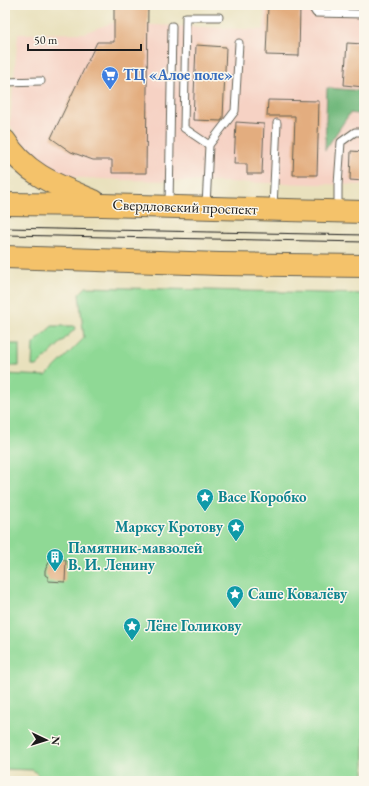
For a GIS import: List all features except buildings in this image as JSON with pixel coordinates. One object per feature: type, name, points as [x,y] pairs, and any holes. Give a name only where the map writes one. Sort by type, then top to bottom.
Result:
[{"type":"main road","points":[[5,141],[27,167],[44,179],[102,205]]},
{"type":"main road","name":"Свердловский проспект","points":[[5,204],[364,212]]},
{"type":"main road","points":[[5,257],[220,264],[364,266]]},
{"type":"lane","points":[[311,5],[316,13],[364,14]]},
{"type":"lane","points":[[209,145],[184,128],[186,17],[220,17]]},
{"type":"lane","points":[[169,207],[172,26]]},
{"type":"lane","points":[[206,208],[209,145],[235,111],[239,43]]},
{"type":"lane","points":[[5,82],[41,81]]},
{"type":"lane","points":[[273,210],[277,123]]},
{"type":"lane","points":[[338,211],[341,142],[355,132],[364,132]]},
{"type":"shaded area","points":[[265,5],[364,5],[364,185],[121,180],[65,177],[49,171],[25,150],[10,124],[18,34],[84,33],[111,23],[264,30]]},
{"type":"green space","points":[[327,88],[364,91],[364,115],[350,113],[325,150]]},
{"type":"green space","points":[[86,287],[364,294],[364,781],[44,781],[33,770],[5,769],[5,374],[46,376],[84,338],[79,294]]},
{"type":"green space","points":[[52,326],[74,326],[75,329],[37,366],[32,366],[33,344]]},
{"type":"green space","points":[[8,344],[19,344],[19,366],[7,366]]},
{"type":"tram line","points":[[5,228],[364,235]]},
{"type":"tram line","points":[[5,235],[364,242]]},
{"type":"place","name":"ТЦ «Алое поле»","points":[[110,90]]},
{"type":"place","name":"Васе Коробко","points":[[205,512]]},
{"type":"place","name":"Марксу Кротову","points":[[236,542]]},
{"type":"place","name":"Памятник-мавзолей В. И. Ленину","points":[[55,572]]},
{"type":"place","name":"Саше Ковалёву","points":[[235,609]]},
{"type":"place","name":"Лёне Голикову","points":[[132,641]]}]
